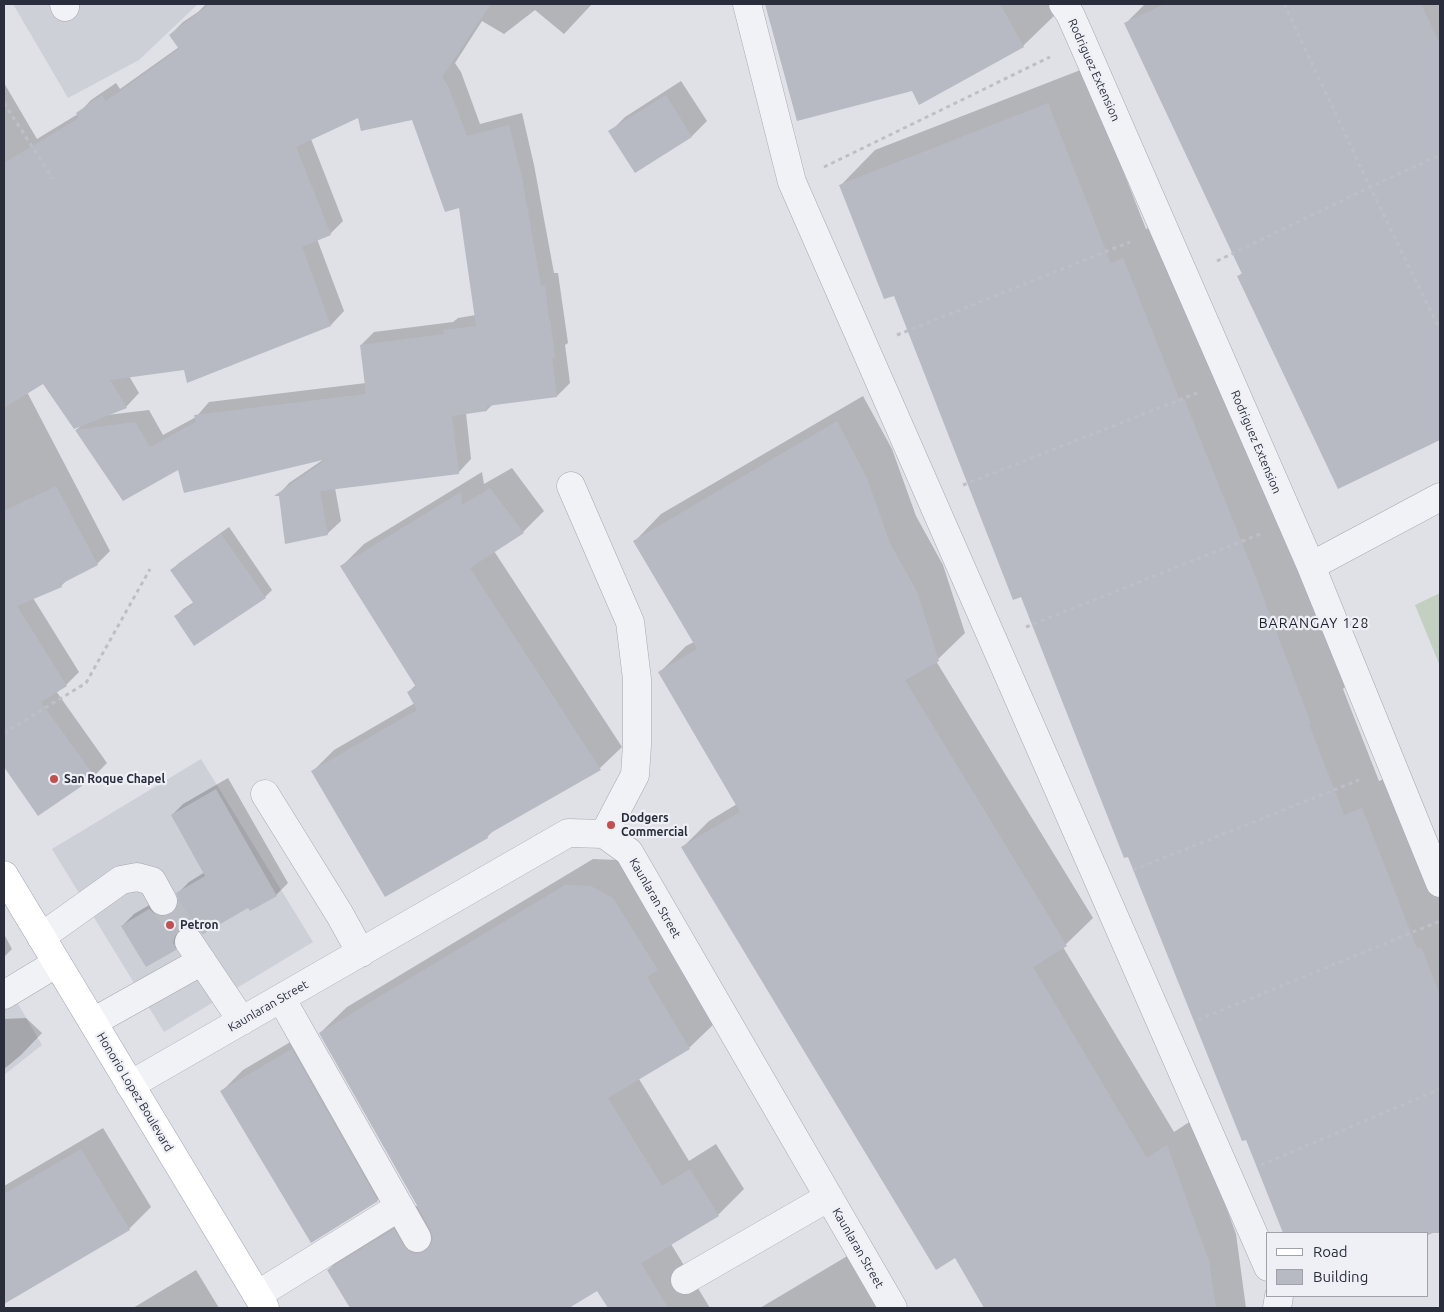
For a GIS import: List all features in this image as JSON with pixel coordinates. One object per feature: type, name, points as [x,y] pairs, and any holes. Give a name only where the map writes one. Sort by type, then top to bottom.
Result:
[{"type":"main road","name":"Honorio Lopez Boulevard","points":[[4,876],[261,1301]]},
{"type":"street","points":[[747,4],[792,182],[1266,1262]]},
{"type":"street","name":"Rodriguez Extension","points":[[1074,7],[1082,41],[1311,566],[1440,883]]},
{"type":"street","points":[[571,486],[630,622],[637,680],[635,775],[604,834]]},
{"type":"street","points":[[1311,566],[1440,497]]},
{"type":"street","points":[[264,794],[361,952]]},
{"type":"street","name":"Kaunlaran Street","points":[[130,1085],[568,833],[604,834],[629,852],[893,1308]]},
{"type":"street","points":[[41,937],[121,880],[137,877],[152,881],[163,901]]},
{"type":"street","points":[[93,1022],[195,952],[242,1021]]},
{"type":"street","points":[[4,995],[57,963]]},
{"type":"street","points":[[281,998],[417,1238]]},
{"type":"street","points":[[685,1280],[829,1197]]},
{"type":"street","points":[[261,1301],[399,1207]]},
{"type":"path","points":[[1284,4],[1440,330]]},
{"type":"path","points":[[792,182],[994,86],[1082,41]]},
{"type":"path","points":[[4,103],[53,179]]},
{"type":"path","points":[[1184,276],[1370,187],[1440,156]]},
{"type":"path","points":[[892,337],[1163,228]]},
{"type":"path","points":[[955,488],[1230,380]]},
{"type":"path","points":[[1022,628],[1291,522]]},
{"type":"path","points":[[4,733],[86,683],[150,569]]},
{"type":"path","points":[[1131,871],[1392,767]]},
{"type":"path","points":[[1195,1021],[1440,921]]},
{"type":"path","points":[[1259,1166],[1440,1089]]},
{"type":"shaded area","points":[[13,4],[198,4],[139,60],[68,98]]},
{"type":"shaded area","points":[[201,759],[313,942],[164,1032],[52,849]]},
{"type":"shaded area","points":[[4,980],[42,1045],[4,1075]]},
{"type":"green space","points":[[1440,593],[1440,666],[1415,605]]},
{"type":"building","points":[[210,4],[491,4],[442,77],[448,86],[467,136],[509,125],[522,178],[541,286],[545,285],[550,319],[555,357],[552,358],[557,397],[487,406],[487,411],[452,416],[459,474],[320,491],[328,535],[285,544],[279,496],[274,496],[327,459],[184,493],[178,470],[123,501],[75,430],[135,422],[150,447],[196,422],[194,415],[366,394],[360,345],[444,334],[443,330],[476,326],[459,208],[445,212],[412,120],[361,131],[358,118],[296,147],[331,235],[302,247],[331,326],[187,383],[184,370],[110,380],[127,408],[74,429],[43,384],[4,408],[4,163],[79,118],[76,113],[102,95],[106,101],[179,49],[169,35]]},
{"type":"building","points":[[765,4],[1000,4],[1024,47],[919,105],[912,91],[797,121]]},
{"type":"building","points":[[1165,4],[1421,4],[1440,44],[1440,440],[1338,489],[1237,276],[1242,274],[1124,23]]},
{"type":"building","points":[[666,95],[692,137],[635,173],[608,131]]},
{"type":"building","points":[[1048,103],[1111,263],[1123,258],[1180,401],[1184,399],[1247,555],[1344,815],[1362,808],[1417,948],[1421,947],[1440,995],[1440,1233],[1283,1232],[1246,1140],[1242,1141],[1128,857],[1124,858],[1021,597],[1013,600],[894,296],[884,299],[839,185]]},
{"type":"building","points":[[837,421],[866,476],[890,543],[917,592],[939,661],[905,680],[1067,946],[1033,967],[1147,1158],[1167,1145],[1209,1261],[1216,1308],[984,1308],[955,1258],[936,1270],[681,847],[740,812],[658,672],[697,649],[633,541]]},
{"type":"building","points":[[56,486],[98,565],[61,584],[62,587],[17,606],[67,686],[41,702],[95,777],[38,816],[4,767],[4,511]]},
{"type":"building","points":[[490,488],[524,533],[470,568],[601,770],[487,835],[488,838],[385,897],[311,771],[417,710],[407,692],[416,687],[340,566],[461,492],[462,505]]},
{"type":"building","points":[[221,534],[266,598],[194,646],[174,616],[194,604],[170,570]]},
{"type":"building","points":[[216,789],[277,896],[250,911],[248,908],[203,934],[195,928],[188,926],[181,929],[175,936],[173,943],[176,950],[146,967],[121,926],[149,909],[162,917],[171,914],[179,902],[176,893],[205,876],[171,815]]},
{"type":"building","points":[[565,885],[591,886],[613,898],[658,970],[647,977],[690,1049],[608,1098],[662,1186],[690,1169],[719,1216],[641,1263],[668,1308],[608,1308],[597,1291],[569,1308],[350,1308],[327,1270],[394,1229],[404,1246],[410,1252],[416,1254],[425,1251],[431,1245],[433,1238],[431,1230],[319,1033]]},
{"type":"building","points":[[292,1049],[378,1201],[311,1243],[220,1091]]},
{"type":"building","points":[[81,1149],[130,1230],[4,1304],[4,1194]]},
{"type":"tunnel","points":[[163,901],[189,942]]},
{"type":"place","name":"San Roque Chapel","points":[[54,779]]},
{"type":"place","name":"Dodgers Commercial","points":[[611,825]]},
{"type":"place","name":"Petron","points":[[170,925]]},
{"type":"district","name":"BARANGAY 128","points":[[1314,623]]}]
